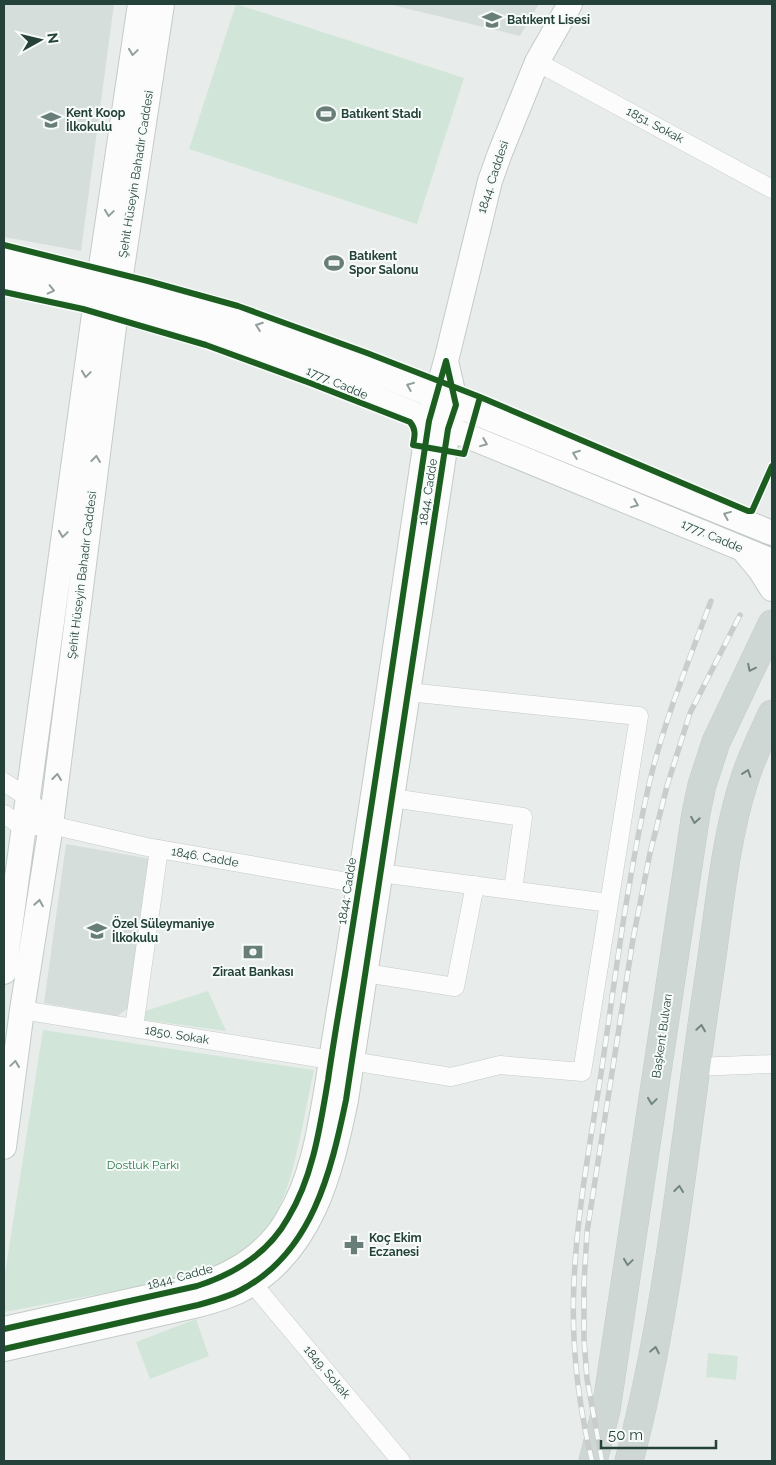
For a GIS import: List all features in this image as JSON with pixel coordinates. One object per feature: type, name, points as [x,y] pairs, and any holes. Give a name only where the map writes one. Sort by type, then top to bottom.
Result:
[{"type":"main road","name":"Başkent Bulvarı","points":[[593,1461],[606,1410],[696,813],[702,785],[716,742],[772,624]]},
{"type":"main road","points":[[629,1461],[646,1398],[655,1352],[669,1264],[695,1067],[732,828],[750,764],[772,714]]},
{"type":"main road","points":[[645,1461],[646,1398]]},
{"type":"street","name":"Şehit Hüseyin Bahadır Caddesi","points":[[4,972],[13,820],[27,797],[107,304],[140,4]]},
{"type":"street","name":"Şehit Hüseyin Bahadır Caddesi","points":[[110,280],[162,4]]},
{"type":"street","name":"1844. Caddesi","points":[[446,401],[446,361],[490,181],[537,62],[570,4]]},
{"type":"street","name":"1851. Sokak","points":[[537,62],[772,189]]},
{"type":"street","name":"1777. Cadde","points":[[4,256],[110,280],[243,320],[324,350],[772,533]]},
{"type":"street","name":"1777. Cadde","points":[[4,280],[107,304],[246,345],[772,561]]},
{"type":"street","name":"Şehit Hüseyin Bahadır Caddesi","points":[[4,1147],[22,1010],[51,825],[115,318],[107,304]]},
{"type":"street","name":"1844. Cadde","points":[[4,1349],[221,1299],[253,1284],[278,1264],[297,1240],[317,1204],[335,1151],[346,1100],[341,1060],[373,881],[439,425],[446,401]]},
{"type":"street","name":"1844. Cadde","points":[[4,1328],[197,1286],[233,1272],[257,1255],[280,1230],[303,1187],[365,973],[373,881],[392,798],[408,692],[439,425]]},
{"type":"street","points":[[742,549],[760,570],[772,590]]},
{"type":"street","points":[[408,692],[640,716],[609,903]]},
{"type":"street","points":[[4,782],[27,797],[51,825]]},
{"type":"street","points":[[392,798],[523,817],[513,890]]},
{"type":"street","name":"1846. Cadde","points":[[13,820],[51,825],[159,849],[373,881],[475,885],[609,903]]},
{"type":"street","points":[[134,1028],[159,849]]},
{"type":"street","points":[[365,973],[455,987],[475,885]]},
{"type":"street","name":"1850. Sokak","points":[[22,1010],[451,1077],[500,1065],[582,1072],[609,903]]},
{"type":"street","points":[[695,1067],[772,1064]]},
{"type":"street","name":"1849. Sokak","points":[[253,1284],[401,1461]]},
{"type":"shaded area","name":"Kent Koop İlkokulu","points":[[4,4],[114,4],[81,251],[4,237]]},
{"type":"shaded area","name":"Batıkent Lisesi","points":[[388,4],[539,4],[520,36]]},
{"type":"shaded area","name":"Özel Süleymaniye İlkokulu","points":[[66,844],[151,859],[128,1008],[118,1016],[44,1003]]},
{"type":"green space","name":"Batıkent Stadı","points":[[236,4],[464,78],[417,224],[189,149]]},
{"type":"green space","points":[[208,991],[226,1031],[138,1019],[139,1013]]},
{"type":"green space","name":"Dostluk Parkı","points":[[43,1030],[314,1070],[289,1181],[282,1202],[264,1230],[236,1254],[194,1276],[4,1312],[4,1280]]},
{"type":"green space","points":[[196,1319],[209,1356],[150,1379],[136,1342]]},
{"type":"green space","points":[[708,1353],[738,1356],[736,1380],[706,1377]]},
{"type":"railway","points":[[592,1461],[579,1395],[573,1305],[581,1201],[623,924],[642,816],[663,735],[711,601]]},
{"type":"railway","points":[[602,1461],[587,1379],[584,1339],[584,1284],[587,1232],[633,939],[650,853],[667,786],[690,713],[740,615]]},
{"type":"cycle path","points":[[4,245],[238,306],[480,397],[748,511],[752,511],[772,466]]},
{"type":"cycle path","points":[[4,292],[83,309],[206,345],[310,383],[410,422],[414,432],[413,445],[464,454],[480,397]]},
{"type":"cycle path","points":[[4,1329],[197,1286],[211,1281],[237,1269],[271,1242],[280,1231],[297,1202],[310,1169],[322,1116],[367,836],[429,421],[446,361],[456,405],[448,429],[346,1100],[333,1155],[325,1182],[314,1208],[301,1233],[285,1255],[265,1274],[241,1290],[220,1299],[198,1305],[4,1349]]},
{"type":"place","name":"Batıkent Lisesi","points":[[492,20]]},
{"type":"place","name":"Batıkent Stadı","points":[[326,114]]},
{"type":"place","name":"Kent Koop İlkokulu","points":[[51,120]]},
{"type":"place","name":"Batıkent Spor Salonu","points":[[334,263]]},
{"type":"place","name":"Özel Süleymaniye İlkokulu","points":[[97,931]]},
{"type":"place","name":"Ziraat Bankası","points":[[253,952]]},
{"type":"place","name":"Koç Ekim Eczanesi","points":[[354,1245]]}]
